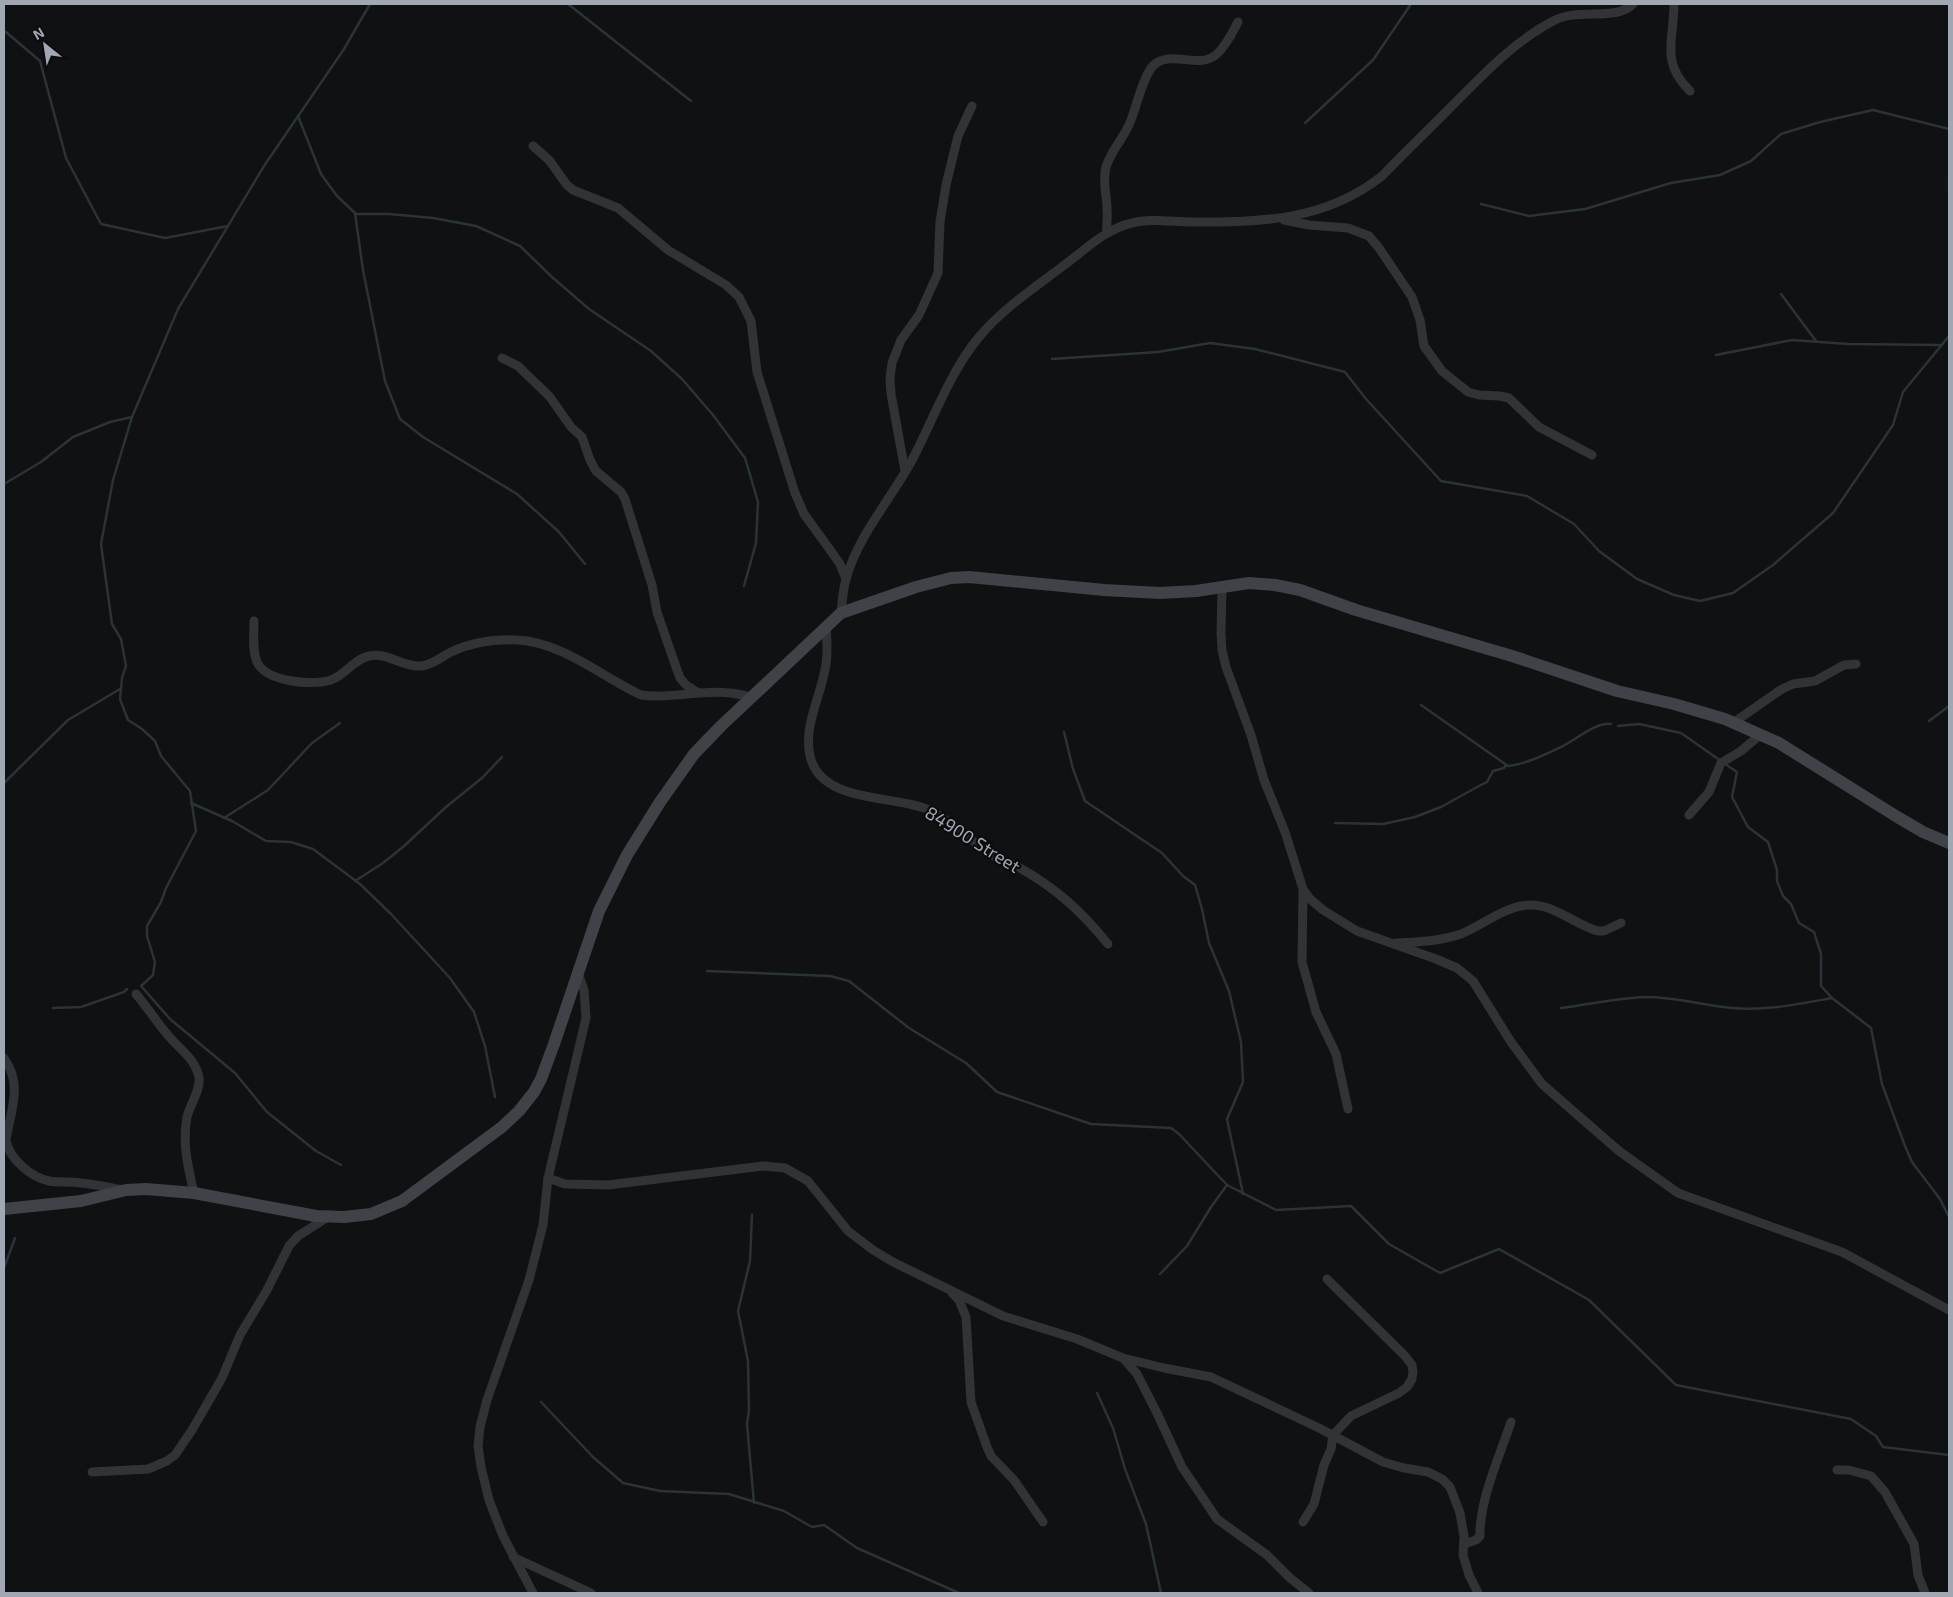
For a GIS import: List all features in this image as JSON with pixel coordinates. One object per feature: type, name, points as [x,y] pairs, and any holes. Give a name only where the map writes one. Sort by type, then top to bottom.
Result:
[{"type":"street","points":[[841,613],[846,579],[862,542],[905,471],[965,356],[980,336],[1006,310],[1107,232],[1131,223],[1148,220],[1224,222],[1277,218],[1311,213],[1333,206],[1366,189],[1382,176],[1483,75],[1518,44],[1540,28],[1574,14],[1608,14],[1626,10],[1633,4]]},
{"type":"street","points":[[1674,4],[1670,40],[1671,55],[1676,76],[1690,91]]},
{"type":"street","points":[[1107,232],[1104,179],[1106,168],[1131,121],[1151,68],[1159,62],[1170,58],[1200,61],[1211,58],[1226,43],[1238,22]]},
{"type":"street","points":[[905,471],[890,394],[892,363],[901,340],[920,315],[938,273],[940,222],[946,185],[958,136],[972,106]]},
{"type":"street","points":[[533,146],[550,160],[562,179],[573,190],[618,208],[668,250],[726,285],[739,297],[751,321],[757,372],[795,493],[804,514],[840,564],[846,579]]},
{"type":"street","points":[[1277,218],[1309,225],[1348,228],[1369,236],[1380,248],[1412,297],[1420,320],[1424,346],[1442,371],[1468,392],[1509,398],[1540,427],[1592,455]]},
{"type":"street","points":[[502,358],[518,366],[550,397],[571,427],[582,436],[596,471],[621,492],[625,499],[652,585],[657,612],[680,678],[686,685],[697,692]]},
{"type":"street","points":[[4,1209],[81,1201],[126,1190],[146,1189],[194,1193],[328,1217],[371,1214],[402,1201],[502,1127],[519,1111],[534,1092],[541,1079],[599,911],[627,855],[660,802],[694,754],[750,697],[841,613],[916,587],[951,578],[969,577],[1104,590],[1151,592],[1196,591],[1249,583],[1275,585],[1300,590],[1356,610],[1512,656],[1617,691],[1674,704],[1733,723],[1761,734],[1786,747],[1898,818],[1923,832],[1949,843]]},
{"type":"street","points":[[1222,588],[1221,633],[1226,667],[1251,735],[1264,780],[1285,832],[1303,889],[1302,962],[1316,1012],[1336,1054],[1348,1109]]},
{"type":"street","points":[[254,621],[254,653],[258,664],[267,673],[283,680],[320,682],[330,680],[340,675],[360,658],[377,655],[419,666],[430,664],[470,644],[497,640],[519,640],[539,643],[569,656],[641,695],[654,697],[697,692],[733,692],[750,697]]},
{"type":"street","name":"84900 Street","points":[[826,626],[826,664],[808,739],[810,758],[818,771],[830,783],[861,796],[919,806],[933,811],[993,856],[1019,867],[1062,896],[1086,917],[1108,944]]},
{"type":"street","points":[[1733,723],[1792,684],[1815,680],[1844,665],[1856,664]]},
{"type":"street","points":[[1688,815],[1709,792],[1721,763],[1741,751],[1761,734]]},
{"type":"street","points":[[1303,889],[1317,904],[1340,922],[1357,931],[1457,968],[1474,981],[1516,1049],[1542,1084],[1619,1151],[1655,1178],[1686,1196],[1842,1252],[1949,1310]]},
{"type":"street","points":[[1391,943],[1417,942],[1459,935],[1504,912],[1530,905],[1544,906],[1598,931],[1604,931],[1621,923]]},
{"type":"street","points":[[533,1593],[502,1536],[481,1467],[478,1446],[480,1427],[487,1400],[533,1265],[543,1225],[548,1178],[586,1018],[584,990],[578,971]]},
{"type":"street","points":[[136,994],[166,1033],[196,1066],[199,1079],[184,1136],[185,1157],[194,1193]]},
{"type":"street","points":[[4,1058],[14,1077],[16,1089],[6,1140],[15,1158],[32,1175],[49,1181],[76,1182],[126,1190]]},
{"type":"street","points":[[548,1178],[572,1185],[608,1185],[763,1166],[784,1168],[808,1181],[848,1231],[873,1250],[1003,1316],[1077,1339],[1123,1358],[1211,1377],[1333,1435],[1383,1462],[1428,1472],[1442,1479],[1450,1487],[1460,1513],[1463,1526],[1464,1555],[1467,1568],[1478,1593]]},
{"type":"street","points":[[92,1472],[148,1470],[175,1455],[222,1378],[240,1335],[268,1290],[289,1246],[298,1236],[328,1217]]},
{"type":"street","points":[[1303,1522],[1314,1504],[1324,1465],[1331,1449],[1333,1435],[1352,1416],[1399,1393],[1407,1387],[1414,1371],[1412,1364],[1405,1356],[1327,1279]]},
{"type":"street","points":[[948,1289],[959,1300],[966,1317],[971,1402],[987,1447],[991,1456],[1014,1480],[1043,1522]]},
{"type":"street","points":[[1123,1358],[1137,1374],[1182,1467],[1218,1519],[1267,1555],[1290,1578],[1309,1593]]},
{"type":"street","points":[[1464,1544],[1476,1540],[1480,1536],[1484,1503],[1511,1422]]},
{"type":"street","points":[[1837,1470],[1849,1470],[1871,1476],[1885,1492],[1914,1544],[1918,1575],[1925,1593]]},
{"type":"street","points":[[512,1556],[591,1593]]},
{"type":"waterway","points":[[341,1165],[316,1151],[267,1112],[235,1073],[170,1019],[141,986],[153,975],[155,962],[147,936],[147,926],[196,831],[190,791],[161,756],[155,741],[128,720],[120,699],[122,678],[126,666],[121,639],[112,624],[101,544],[113,480],[132,417],[178,309],[264,166],[344,49],[370,4]]},
{"type":"waterway","points":[[568,4],[691,101]]},
{"type":"waterway","points":[[1305,123],[1373,60],[1411,4]]},
{"type":"waterway","points":[[4,32],[40,61],[66,158],[101,224],[165,238],[228,226]]},
{"type":"waterway","points":[[1481,204],[1529,216],[1585,209],[1671,183],[1720,175],[1751,161],[1781,134],[1820,122],[1873,110],[1949,129]]},
{"type":"waterway","points":[[298,116],[321,174],[337,196],[355,213],[363,270],[385,381],[400,419],[423,437],[517,494],[559,532],[585,564]]},
{"type":"waterway","points":[[1949,177],[1949,191]]},
{"type":"waterway","points":[[355,214],[389,214],[433,218],[476,226],[520,246],[589,309],[651,351],[682,379],[713,415],[745,458],[758,502],[756,543],[744,586]]},
{"type":"waterway","points":[[1781,294],[1816,341]]},
{"type":"waterway","points":[[1052,359],[1158,352],[1210,343],[1255,349],[1345,372],[1366,399],[1441,481],[1527,496],[1574,524],[1599,551],[1637,579],[1674,595],[1700,601],[1733,593],[1773,565],[1833,513],[1893,425],[1903,392],[1949,336]]},
{"type":"waterway","points":[[1716,355],[1792,340],[1848,344],[1942,345]]},
{"type":"waterway","points":[[4,484],[41,462],[73,437],[110,422],[132,417]]},
{"type":"waterway","points":[[4,783],[68,720],[120,689]]},
{"type":"waterway","points":[[1421,705],[1508,766],[1536,758],[1563,746],[1600,725],[1611,724]]},
{"type":"waterway","points":[[1929,721],[1949,706]]},
{"type":"waterway","points":[[224,818],[268,790],[312,743],[340,723]]},
{"type":"waterway","points":[[1618,726],[1639,724],[1681,733],[1721,761]]},
{"type":"waterway","points":[[1064,732],[1073,769],[1085,801],[1162,853],[1183,876],[1195,885],[1209,943],[1229,991],[1241,1042],[1243,1082],[1227,1119],[1243,1194]]},
{"type":"waterway","points":[[355,881],[403,847],[446,807],[482,778],[502,757]]},
{"type":"waterway","points":[[1725,764],[1737,772],[1732,797],[1748,827],[1768,842],[1777,870],[1777,881],[1783,896],[1791,904],[1799,923],[1814,932],[1821,954],[1821,986],[1832,998],[1871,1028],[1882,1084],[1905,1146],[1912,1162],[1940,1199],[1949,1217]]},
{"type":"waterway","points":[[1335,823],[1383,824],[1415,817],[1441,807],[1487,782],[1493,771],[1504,768],[1506,765]]},
{"type":"waterway","points":[[191,803],[232,821],[266,841],[291,842],[313,849],[360,884],[391,914],[450,978],[474,1012],[485,1046],[495,1097]]},
{"type":"waterway","points":[[707,971],[830,976],[849,981],[909,1028],[966,1063],[997,1092],[1091,1124],[1171,1128],[1179,1134],[1227,1185],[1276,1210],[1351,1206],[1389,1244],[1440,1273],[1499,1249],[1589,1300],[1676,1385],[1851,1419],[1876,1436],[1883,1447],[1949,1455]]},
{"type":"waterway","points":[[53,1008],[81,1007],[124,992],[127,989]]},
{"type":"waterway","points":[[1561,1008],[1645,997],[1667,998],[1721,1007],[1757,1009],[1832,998]]},
{"type":"waterway","points":[[1160,1274],[1187,1246],[1227,1185]]},
{"type":"waterway","points":[[752,1215],[750,1261],[738,1311],[748,1361],[749,1410],[747,1424],[754,1503]]},
{"type":"waterway","points":[[4,1268],[15,1238]]},
{"type":"waterway","points":[[1097,1393],[1113,1428],[1125,1469],[1146,1524],[1161,1593]]},
{"type":"waterway","points":[[541,1402],[593,1457],[623,1483],[660,1491],[729,1494],[784,1511],[812,1527],[824,1525],[857,1548],[959,1593]]}]
